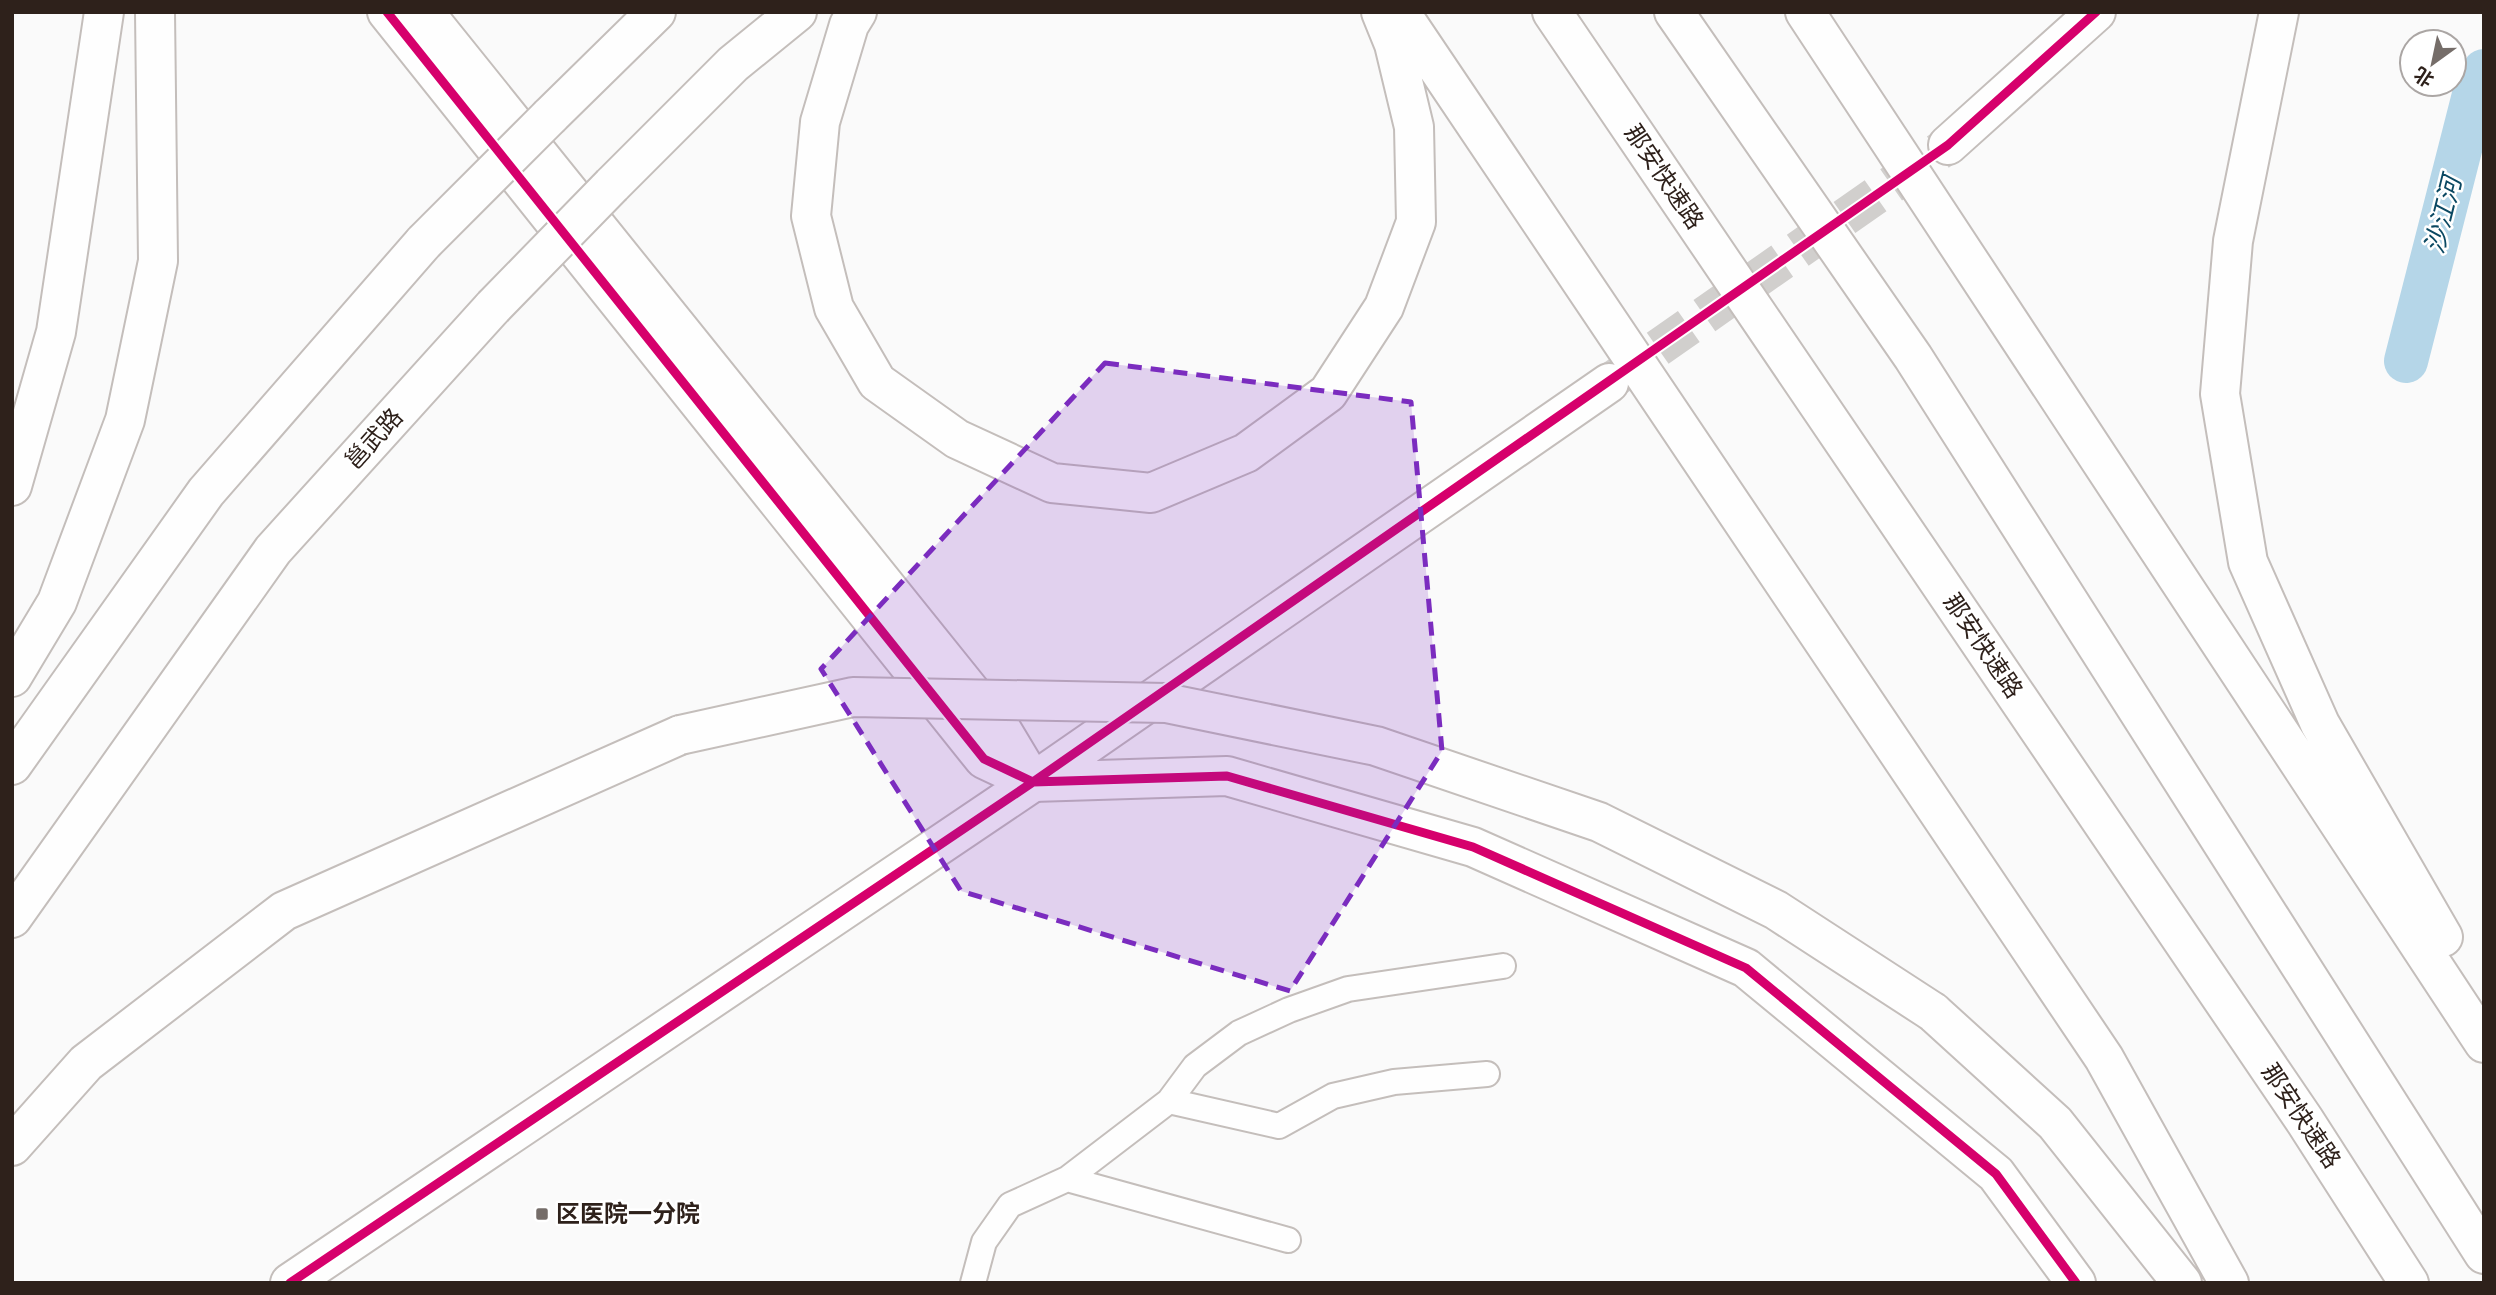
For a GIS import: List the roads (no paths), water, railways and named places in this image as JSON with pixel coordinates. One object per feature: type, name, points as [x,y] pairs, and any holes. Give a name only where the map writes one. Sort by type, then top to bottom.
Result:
[{"type":"main road","points":[[12,486],[57,332],[104,12]]},
{"type":"main road","points":[[387,12],[984,759],[1033,782],[1227,776],[1473,847],[1745,968],[1996,1174],[2076,1283]]},
{"type":"main road","points":[[424,12],[1003,732],[1033,782]]},
{"type":"main road","points":[[12,765],[206,492],[424,242],[656,12]]},
{"type":"main road","name":"邕武路","points":[[12,918],[273,550],[493,307],[733,64],[797,12]]},
{"type":"main road","points":[[857,12],[849,25],[820,122],[811,216],[835,307],[877,382],[957,439],[1052,483],[1151,493],[1246,453],[1328,393],[1384,307],[1416,222],[1414,128],[1394,44],[1381,12]]},
{"type":"main road","points":[[1400,12],[2104,1058],[2229,1283]]},
{"type":"main road","name":"那安快速路","points":[[1552,12],[2305,1121],[2409,1283]]},
{"type":"main road","points":[[1674,12],[1913,357],[2484,1254]]},
{"type":"main road","points":[[1805,12],[2484,1043]]},
{"type":"main road","points":[[1948,145],[2096,12]]},
{"type":"main road","points":[[2279,12],[2233,241],[2220,394],[2248,562],[2320,724],[2484,1009]]},
{"type":"main road","points":[[12,677],[57,602],[125,420],[158,261],[156,30]]},
{"type":"main road","points":[[290,1283],[1033,782],[1609,383]]},
{"type":"main road","points":[[12,1146],[86,1063],[284,911],[680,735],[853,697],[1166,703],[1376,746],[1599,822],[1776,910],[1933,1012],[2055,1123],[2182,1283]]},
{"type":"lane","points":[[973,1283],[984,1242],[1010,1205],[1067,1179],[1169,1101],[1195,1066],[1239,1033],[1289,1010],[1348,989],[1503,966]]},
{"type":"lane","points":[[1169,1101],[1279,1126],[1333,1096],[1394,1082],[1487,1074]]},
{"type":"lane","points":[[1067,1179],[1288,1240]]},
{"type":"waterway","name":"沙江河","points":[[2406,361],[2477,83],[2484,71]]},
{"type":"tunnel","points":[[1611,381],[1948,145]]},
{"type":"place","name":"区医院一分院","points":[[542,1214]]}]
